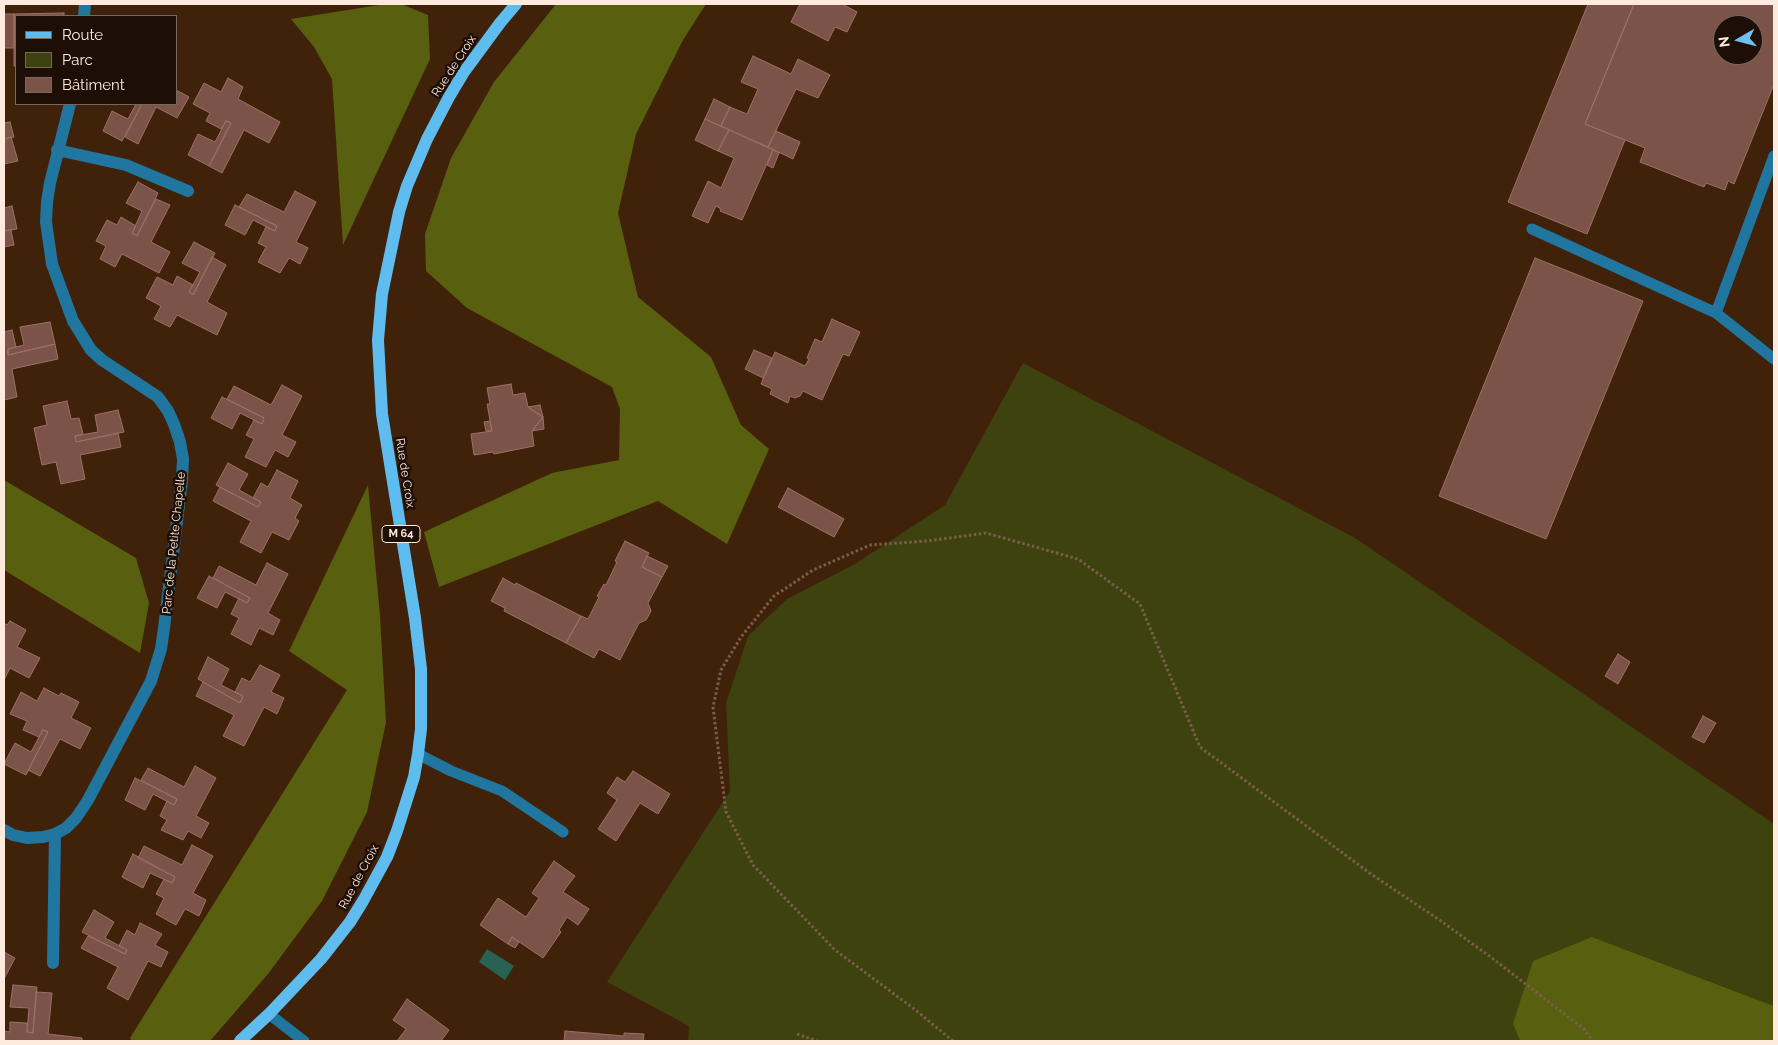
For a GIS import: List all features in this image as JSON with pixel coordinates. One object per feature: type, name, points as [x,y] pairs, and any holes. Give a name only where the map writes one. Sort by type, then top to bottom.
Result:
[{"type":"main road","name":"Rue de Croix","points":[[240,1041],[269,1014],[337,940],[364,901],[386,857],[407,801],[418,754],[421,714],[421,669],[415,618],[382,414],[378,340],[382,294],[399,212],[407,186],[426,139],[448,97],[464,72],[516,4]]},
{"type":"street","name":"Parc de la Petite Chapelle","points":[[4,830],[27,838],[43,837],[55,834],[66,828],[76,818],[88,800],[151,681],[156,668],[164,628],[182,480],[183,459],[174,424],[168,411],[158,397],[102,360],[91,350],[74,321],[52,264],[46,230],[50,183],[70,105]]},
{"type":"street","points":[[58,150],[126,165],[188,191]]},
{"type":"street","points":[[53,963],[55,834]]},
{"type":"lane","points":[[1716,313],[1774,156]]},
{"type":"lane","points":[[1532,229],[1716,313],[1774,359]]},
{"type":"lane","points":[[418,754],[451,771],[502,791],[563,832]]},
{"type":"lane","points":[[269,1014],[304,1041]]},
{"type":"path","points":[[953,1041],[913,1008],[835,950],[753,865],[726,812],[714,707],[721,670],[742,637],[774,596],[813,570],[870,546],[986,533],[1078,559],[1140,604],[1200,747],[1370,874],[1441,921],[1492,958],[1584,1029],[1594,1041]]},
{"type":"path","points":[[797,1034],[817,1041]]},
{"type":"green space","points":[[385,4],[401,4],[428,15],[430,59],[343,245],[332,79],[314,47],[291,19]]},
{"type":"green space","points":[[556,4],[706,4],[683,40],[636,134],[618,213],[638,297],[711,357],[741,425],[769,449],[727,544],[658,501],[439,587],[424,532],[552,473],[619,460],[620,409],[612,387],[467,308],[426,271],[425,234],[451,158],[494,82]]},
{"type":"green space","points":[[1023,363],[1355,538],[1774,824],[1774,1006],[1592,937],[1513,1024],[1520,1041],[688,1041],[689,1026],[607,982],[730,791],[726,703],[748,636],[787,599],[855,564],[945,505]]},
{"type":"green space","points":[[4,480],[136,558],[149,603],[140,653],[4,570]]},
{"type":"green space","points":[[368,485],[380,616],[386,722],[367,812],[322,901],[268,974],[210,1041],[132,1041],[130,1038],[347,690],[289,651]]},
{"type":"green space","points":[[1592,937],[1774,1006],[1774,1041],[1520,1041],[1513,1024],[1533,961]]},
{"type":"water","points":[[487,949],[514,966],[505,980],[479,962]]},
{"type":"building","points":[[800,4],[845,4],[857,12],[847,32],[835,27],[828,41],[791,22]]},
{"type":"building","points":[[1588,4],[1634,4],[1585,124],[1625,140],[1587,234],[1508,202]]},
{"type":"building","points":[[1634,4],[1774,4],[1774,84],[1734,184],[1728,181],[1725,190],[1706,183],[1704,187],[1640,162],[1645,148],[1585,124]]},
{"type":"building","points":[[64,13],[64,15],[15,15],[15,66],[14,66],[14,14]]},
{"type":"building","points":[[4,14],[14,14],[14,48],[4,48]]},
{"type":"building","points":[[753,56],[791,74],[798,59],[830,75],[818,98],[796,89],[768,147],[721,126],[730,107],[747,114],[758,89],[741,82]]},
{"type":"building","points":[[228,78],[243,87],[238,99],[280,122],[269,143],[244,130],[222,173],[209,166],[231,123],[226,121],[221,129],[206,121],[210,113],[193,104],[204,83],[221,92]]},
{"type":"building","points":[[178,91],[189,97],[177,118],[156,107],[138,144],[125,137],[141,105],[178,105]]},
{"type":"building","points":[[714,99],[730,107],[721,126],[705,119]]},
{"type":"building","points":[[135,105],[141,105],[122,141],[103,131],[112,111],[128,119]]},
{"type":"building","points":[[705,119],[729,130],[718,151],[695,140]]},
{"type":"building","points":[[226,121],[231,123],[209,166],[188,155],[198,134],[215,142]]},
{"type":"building","points":[[10,122],[14,137],[4,139],[4,123]]},
{"type":"building","points":[[729,130],[773,150],[742,220],[720,211],[721,209],[716,206],[708,223],[692,216],[708,181],[721,188],[734,158],[718,151]]},
{"type":"building","points":[[776,131],[800,142],[793,159],[768,147]]},
{"type":"building","points":[[11,137],[18,161],[4,164],[4,139]]},
{"type":"building","points":[[773,150],[779,153],[773,168],[767,165]]},
{"type":"building","points":[[138,182],[158,193],[137,236],[132,233],[142,211],[126,203]]},
{"type":"building","points":[[295,191],[316,202],[296,242],[308,248],[300,264],[289,258],[280,273],[258,262],[266,247],[258,243],[266,227],[275,231],[277,226],[239,207],[247,194],[284,212]]},
{"type":"building","points":[[156,199],[170,205],[151,242],[170,252],[159,273],[122,254],[115,267],[100,259],[106,246],[96,241],[107,220],[117,225],[121,217],[136,226],[132,233],[137,236]]},
{"type":"building","points":[[235,205],[277,226],[275,231],[253,220],[245,235],[225,225]]},
{"type":"building","points":[[12,206],[17,229],[4,231],[4,208]]},
{"type":"building","points":[[11,230],[14,245],[4,247],[4,231]]},
{"type":"building","points":[[194,242],[215,253],[193,295],[189,292],[200,272],[182,263]]},
{"type":"building","points":[[212,257],[226,265],[207,302],[227,313],[217,335],[177,315],[170,327],[154,319],[161,306],[146,298],[157,277],[173,285],[177,276],[193,285],[189,292],[193,295]]},
{"type":"building","points":[[1535,258],[1643,301],[1546,539],[1439,496]]},
{"type":"building","points":[[832,319],[860,332],[849,356],[843,354],[822,400],[803,391],[800,396],[795,398],[790,396],[788,403],[770,394],[772,389],[761,384],[775,352],[805,366],[815,339],[822,342]]},
{"type":"building","points":[[50,322],[55,344],[8,355],[8,349],[24,345],[20,327]]},
{"type":"building","points":[[12,330],[16,347],[8,349],[8,355],[55,344],[58,359],[12,369],[17,397],[4,400],[4,332]]},
{"type":"building","points":[[754,350],[772,358],[763,378],[745,369]]},
{"type":"building","points":[[511,384],[513,395],[525,393],[528,407],[543,417],[532,431],[534,446],[494,454],[493,452],[474,455],[471,434],[492,431],[487,404],[490,404],[487,388]]},
{"type":"building","points":[[282,385],[302,396],[282,435],[296,442],[288,457],[275,450],[266,467],[245,457],[254,439],[246,435],[254,420],[262,424],[264,418],[227,399],[234,386],[271,405]]},
{"type":"building","points":[[222,397],[264,418],[262,424],[240,413],[232,429],[211,418]]},
{"type":"building","points":[[67,401],[71,419],[79,418],[83,434],[75,436],[76,442],[118,433],[121,447],[80,455],[85,479],[61,484],[56,462],[42,465],[34,428],[47,425],[43,406]]},
{"type":"building","points":[[540,405],[543,417],[528,407]]},
{"type":"building","points":[[118,410],[124,432],[76,442],[75,436],[98,432],[95,415]]},
{"type":"building","points":[[543,417],[544,429],[532,431]]},
{"type":"building","points":[[490,421],[492,431],[486,431],[484,422]]},
{"type":"building","points":[[228,463],[248,474],[239,490],[261,502],[258,507],[216,485]]},
{"type":"building","points":[[277,470],[298,481],[290,498],[302,505],[295,518],[299,521],[289,540],[272,532],[261,553],[240,542],[251,521],[213,501],[220,487],[258,507],[261,502],[253,498],[261,483],[268,487]]},
{"type":"building","points":[[788,488],[844,519],[834,537],[778,507]]},
{"type":"building","points":[[625,541],[649,553],[642,567],[662,577],[648,603],[651,611],[646,620],[639,623],[620,660],[599,649],[594,658],[566,643],[581,616],[588,619],[599,597],[597,596],[604,584],[606,585],[617,562],[615,561]]},
{"type":"building","points":[[647,556],[668,566],[662,577],[642,567]]},
{"type":"building","points":[[267,563],[288,574],[268,613],[280,620],[273,635],[259,628],[251,645],[231,634],[239,618],[231,614],[239,598],[247,603],[250,598],[213,578],[219,566],[256,585]]},
{"type":"building","points":[[209,576],[250,598],[247,603],[225,592],[217,608],[197,598]]},
{"type":"building","points":[[503,578],[581,616],[566,643],[504,611],[505,608],[491,601]]},
{"type":"building","points":[[10,621],[26,630],[17,647],[40,658],[29,678],[10,668],[4,680],[4,623],[7,625]]},
{"type":"building","points":[[1618,654],[1630,662],[1618,684],[1605,676]]},
{"type":"building","points":[[208,657],[229,669],[221,685],[243,696],[240,703],[198,679]]},
{"type":"building","points":[[260,665],[280,675],[271,692],[284,698],[277,714],[264,707],[244,746],[223,736],[234,715],[196,696],[203,682],[240,703],[243,696],[235,692],[242,678],[250,682]]},
{"type":"building","points":[[44,688],[59,696],[61,693],[79,702],[71,718],[91,728],[80,749],[60,739],[40,776],[28,770],[48,732],[43,730],[39,737],[23,730],[27,721],[10,714],[21,692],[37,701]]},
{"type":"building","points":[[1703,716],[1716,723],[1704,743],[1692,737]]},
{"type":"building","points":[[43,730],[48,732],[26,775],[4,764],[15,743],[31,752]]},
{"type":"building","points":[[195,766],[216,778],[196,816],[209,823],[201,838],[188,831],[183,840],[161,830],[167,820],[160,816],[167,801],[174,805],[177,799],[141,780],[148,768],[184,787]]},
{"type":"building","points":[[633,771],[670,794],[658,814],[640,803],[616,841],[598,829],[617,800],[607,793],[617,777],[625,782]]},
{"type":"building","points":[[135,778],[177,799],[174,805],[153,794],[145,810],[125,800]]},
{"type":"building","points":[[192,845],[213,856],[193,893],[206,900],[199,916],[185,909],[176,925],[156,914],[164,898],[156,894],[164,879],[172,883],[175,877],[138,858],[144,846],[182,865]]},
{"type":"building","points":[[133,854],[175,877],[172,883],[150,873],[143,888],[122,877]]},
{"type":"building","points":[[554,861],[575,876],[563,892],[589,909],[578,925],[567,917],[559,930],[561,932],[543,958],[512,937],[508,944],[480,925],[498,898],[526,917],[539,898],[532,893]]},
{"type":"building","points":[[94,910],[114,922],[105,938],[127,950],[125,954],[82,932]]},
{"type":"building","points":[[140,923],[162,934],[155,945],[168,952],[161,967],[148,961],[128,1000],[107,988],[118,967],[81,948],[88,936],[125,954],[127,950],[119,946],[127,930],[135,935]]},
{"type":"building","points":[[512,937],[519,942],[515,948],[508,944]]},
{"type":"building","points":[[4,952],[15,958],[4,979]]},
{"type":"building","points":[[13,985],[37,987],[33,1033],[27,1032],[29,1008],[10,1007]]},
{"type":"building","points":[[36,992],[52,993],[48,1034],[82,1038],[82,1041],[4,1041],[4,1031],[10,1032],[10,1022],[27,1023],[27,1032],[33,1033]]},
{"type":"building","points":[[407,999],[449,1030],[441,1041],[397,1041],[406,1029],[393,1020]]},
{"type":"building","points":[[565,1031],[624,1036],[624,1033],[644,1034],[643,1041],[564,1041]]}]
